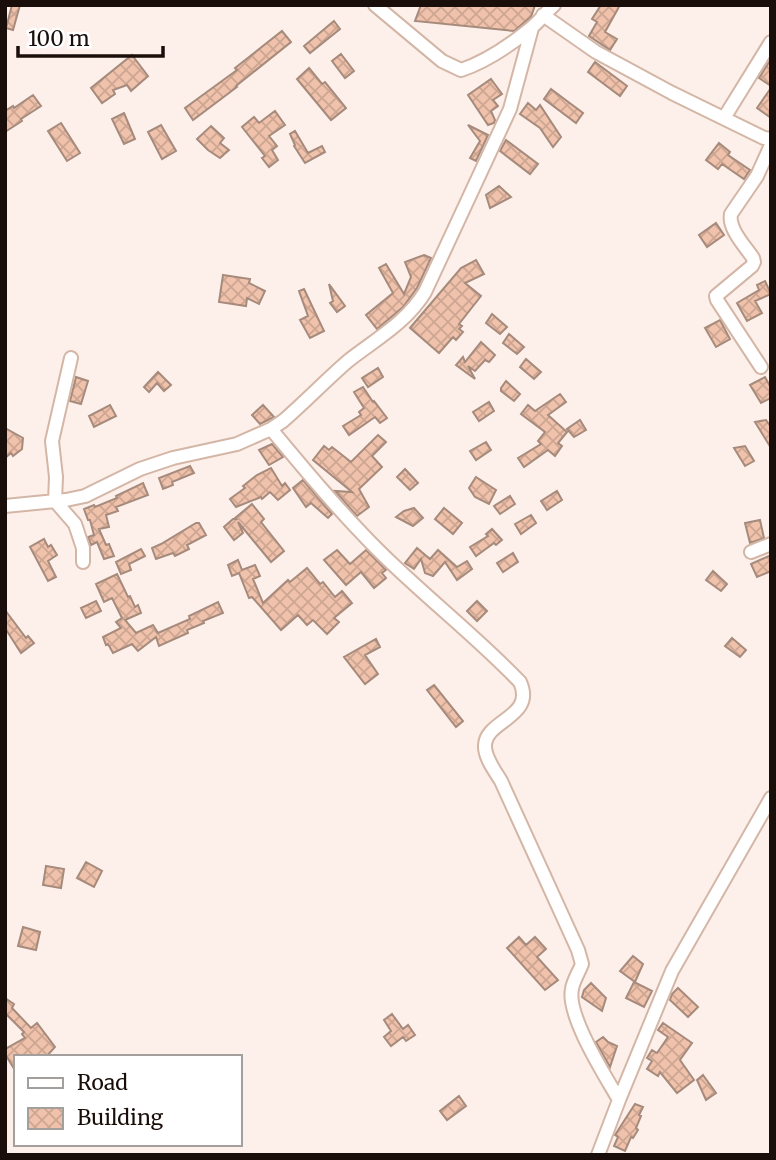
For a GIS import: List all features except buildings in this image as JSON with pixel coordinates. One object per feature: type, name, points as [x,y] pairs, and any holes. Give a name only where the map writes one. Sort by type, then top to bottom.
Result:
[{"type":"street","points":[[375,5],[442,61],[461,70],[479,64],[531,28],[554,5]]},
{"type":"street","points":[[543,15],[596,52],[672,93],[771,139]]},
{"type":"street","points":[[5,506],[85,496],[140,469],[173,458],[237,444],[271,429],[347,362],[399,324],[416,307],[425,292],[510,109],[531,28]]},
{"type":"street","points":[[724,118],[771,42]]},
{"type":"street","points":[[761,367],[716,296],[754,262],[729,219],[757,176],[771,145]]},
{"type":"street","points":[[71,358],[52,441],[55,501],[75,524],[83,548],[83,562]]},
{"type":"street","points":[[271,429],[322,490],[379,551],[520,682],[524,691],[523,701],[488,735],[485,745],[489,761],[501,781],[578,950],[582,964],[572,989],[572,1001],[584,1038],[619,1100]]},
{"type":"street","points":[[751,552],[771,544]]},
{"type":"street","points":[[598,1155],[672,971],[771,798]]}]
